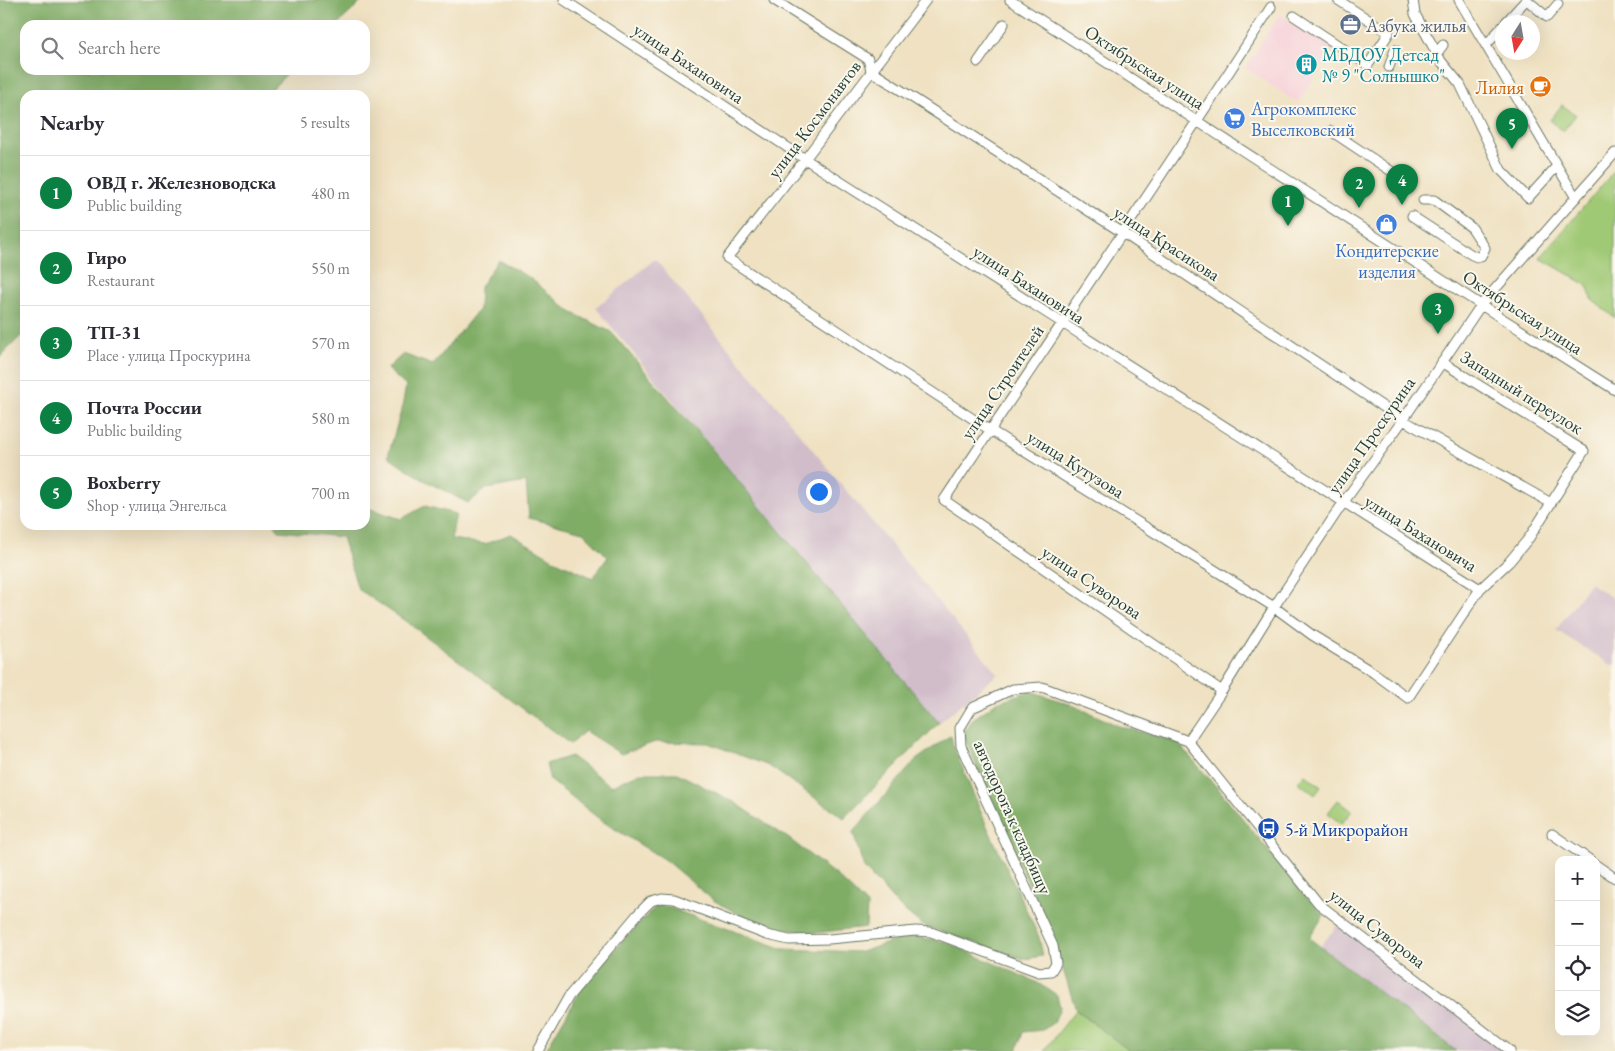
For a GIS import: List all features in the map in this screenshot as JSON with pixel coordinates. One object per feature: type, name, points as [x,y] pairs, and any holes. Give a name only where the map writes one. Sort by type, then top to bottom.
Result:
[{"type":"street","name":"улица Бахановича","points":[[564,0],[805,159],[1060,323],[1480,589]]},
{"type":"street","name":"улица Красикова","points":[[774,0],[868,59],[871,71],[1123,233],[1403,420],[1551,503]]},
{"type":"street","name":"улица Космонавтов","points":[[727,258],[926,0]]},
{"type":"street","name":"Октябрьская улица","points":[[1010,0],[1615,390]]},
{"type":"street","points":[[1294,16],[1368,65],[1388,34],[1338,0]]},
{"type":"street","points":[[1413,0],[1416,14],[1420,16],[1432,34],[1438,54],[1448,64],[1460,84],[1502,170],[1528,198],[1557,166]]},
{"type":"street","points":[[1459,0],[1576,198]]},
{"type":"street","points":[[1512,15],[1526,0],[1547,17],[1558,4]]},
{"type":"street","name":"улица Строителей","points":[[944,500],[1060,323],[1198,121],[1271,7]]},
{"type":"street","points":[[978,62],[1004,24]]},
{"type":"street","points":[[1486,46],[1495,35]]},
{"type":"street","points":[[1438,54],[1444,45]]},
{"type":"street","points":[[1389,67],[1394,50]]},
{"type":"street","points":[[1332,134],[1403,181]]},
{"type":"street","name":"улица Проскурина","points":[[1188,741],[1343,503],[1403,420],[1481,305],[1615,153]]},
{"type":"street","points":[[1412,216],[1472,255],[1477,257],[1484,253],[1485,248],[1472,228],[1434,200],[1423,200]]},
{"type":"street","name":"улица Кутузова","points":[[727,258],[990,430],[1274,607],[1312,635],[1374,673],[1408,698],[1480,589]]},
{"type":"street","name":"Западный переулок","points":[[1442,362],[1584,451],[1551,503]]},
{"type":"street","name":"улица Суворова","points":[[944,500],[1222,691]]},
{"type":"street","points":[[1480,589],[1509,562],[1529,538],[1551,503]]},
{"type":"street","name":"автодорога к кладбищу","points":[[538,1051],[569,996],[579,983],[637,915],[651,901],[662,898],[674,899],[767,935],[789,940],[829,939],[916,931],[932,932],[1039,972],[1051,971],[1056,963],[1053,946],[961,746],[960,728],[972,708],[1013,689],[1042,687],[1188,741]]},
{"type":"street","name":"улица Суворова","points":[[1188,741],[1319,904],[1510,1051]]},
{"type":"street","points":[[1552,834],[1584,856]]},
{"type":"street","points":[[1600,868],[1615,878]]},
{"type":"shaded area","points":[[1280,14],[1333,48],[1298,103],[1245,68]]},
{"type":"shaded area","points":[[655,259],[998,674],[939,723],[596,308]]},
{"type":"shaded area","points":[[1590,583],[1615,600],[1615,664],[1611,665],[1556,630]]},
{"type":"shaded area","points":[[1339,923],[1504,1051],[1435,1051],[1313,956]]},
{"type":"green space","points":[[0,0],[363,0],[342,20],[20,20],[20,75],[286,75],[271,90],[20,90],[20,337],[0,357]]},
{"type":"green space","points":[[1562,105],[1576,115],[1563,131],[1550,120]]},
{"type":"green space","points":[[1615,170],[1615,318],[1592,300],[1587,285],[1540,258]]},
{"type":"green space","points":[[498,260],[530,278],[571,312],[611,332],[702,437],[939,723],[844,818],[769,766],[708,743],[655,742],[621,754],[585,731],[570,744],[411,625],[358,589],[342,537],[279,531],[370,530],[370,509],[401,519],[425,506],[456,514],[451,539],[485,544],[511,534],[558,562],[593,578],[608,557],[583,532],[529,518],[526,482],[486,489],[468,503],[422,479],[388,456],[402,408],[406,386],[387,369],[403,354],[433,365],[479,309],[480,287]]},
{"type":"green space","points":[[1030,691],[1070,704],[1119,726],[1177,742],[1222,793],[1306,897],[1324,915],[1309,938],[1456,1051],[1130,1051],[1076,1010],[1050,929],[996,814],[963,733],[973,719],[997,702]]},
{"type":"green space","points":[[951,735],[953,746],[986,824],[1039,937],[1043,956],[1024,959],[922,925],[898,905],[864,868],[853,832],[916,760]]},
{"type":"green space","points":[[571,756],[611,786],[640,773],[677,773],[734,802],[788,838],[838,877],[867,905],[866,927],[815,933],[758,925],[713,900],[665,860],[602,821],[550,780],[546,764]]},
{"type":"green space","points":[[1305,774],[1321,787],[1315,795],[1298,782]]},
{"type":"green space","points":[[1338,800],[1352,811],[1341,824],[1328,813]]},
{"type":"green space","points":[[658,904],[784,949],[861,952],[909,936],[946,942],[1036,982],[1057,995],[1060,1008],[1054,1022],[1043,1030],[1023,1032],[1017,1051],[545,1051],[590,975]]},
{"type":"green space","points":[[1076,1010],[1130,1051],[1044,1051]]},
{"type":"place","name":"Азбука жилья","points":[[1350,25]]},
{"type":"place","name":"МБДОУ Детсад № 9 \"Солнышко\"","points":[[1306,64]]},
{"type":"place","name":"Лилия","points":[[1540,87]]},
{"type":"place","name":"Агрокомплекс Выселковский","points":[[1235,118]]},
{"type":"place","name":"Boxberry","points":[[1512,149]]},
{"type":"place","name":"Почта России","points":[[1402,205]]},
{"type":"place","name":"Гиро","points":[[1359,208]]},
{"type":"place","name":"Кондитерские изделия","points":[[1387,225]]},
{"type":"place","name":"ОВД г. Железноводска","points":[[1288,226]]},
{"type":"place","name":"ТП-31","points":[[1438,334]]},
{"type":"place","name":"5-й Микрорайон","points":[[1269,829]]}]
